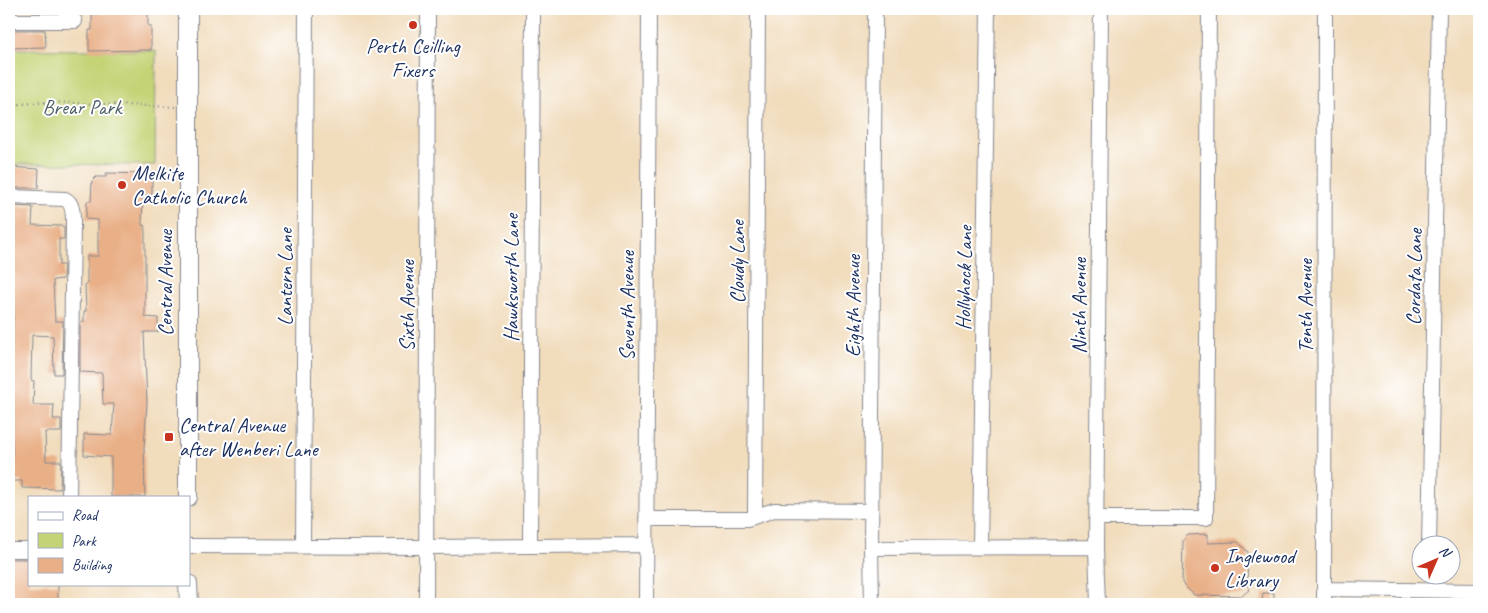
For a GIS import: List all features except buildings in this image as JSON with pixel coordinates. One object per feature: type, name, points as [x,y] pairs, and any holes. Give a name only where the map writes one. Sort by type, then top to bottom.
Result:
[{"type":"main road","name":"Central Avenue","points":[[188,9],[188,496]]},
{"type":"street","name":"Lantern Lane","points":[[303,546],[306,9]]},
{"type":"street","name":"Sixth Avenue","points":[[426,604],[428,9]]},
{"type":"street","name":"Hawksworth Lane","points":[[530,546],[533,9]]},
{"type":"street","name":"Seventh Avenue","points":[[646,604],[649,9]]},
{"type":"street","name":"Cloudy Lane","points":[[755,516],[758,9]]},
{"type":"street","name":"Eighth Avenue","points":[[872,604],[875,9]]},
{"type":"street","name":"Hollyhock Lane","points":[[980,547],[988,9]]},
{"type":"street","name":"Ninth Avenue","points":[[1098,604],[1096,547],[1101,9]]},
{"type":"street","points":[[1097,518],[1206,518],[1209,9]]},
{"type":"street","name":"Tenth Avenue","points":[[1324,604],[1325,9]]},
{"type":"street","name":"Cordata Lane","points":[[1429,536],[1439,9]]},
{"type":"street","points":[[9,20],[75,22]]},
{"type":"street","points":[[9,197],[65,199],[72,205],[69,496]]},
{"type":"street","points":[[646,519],[748,519],[774,510],[871,511]]},
{"type":"street","points":[[190,546],[426,548],[646,545]]},
{"type":"street","points":[[871,548],[1096,547]]},
{"type":"street","points":[[9,550],[28,550]]},
{"type":"street","points":[[1324,589],[1479,591]]},
{"type":"path","points":[[9,105],[47,102],[188,108]]},
{"type":"green space","name":"Brear Park","points":[[9,49],[156,51],[155,165],[9,164]]},
{"type":"place","name":"Perth Ceilling Fixers","points":[[413,25]]},
{"type":"place","name":"Melkite Catholic Church","points":[[122,185]]},
{"type":"place","name":"Central Avenue after Wenberi Lane","points":[[169,437]]},
{"type":"place","name":"Inglewood Library","points":[[1215,568]]}]
